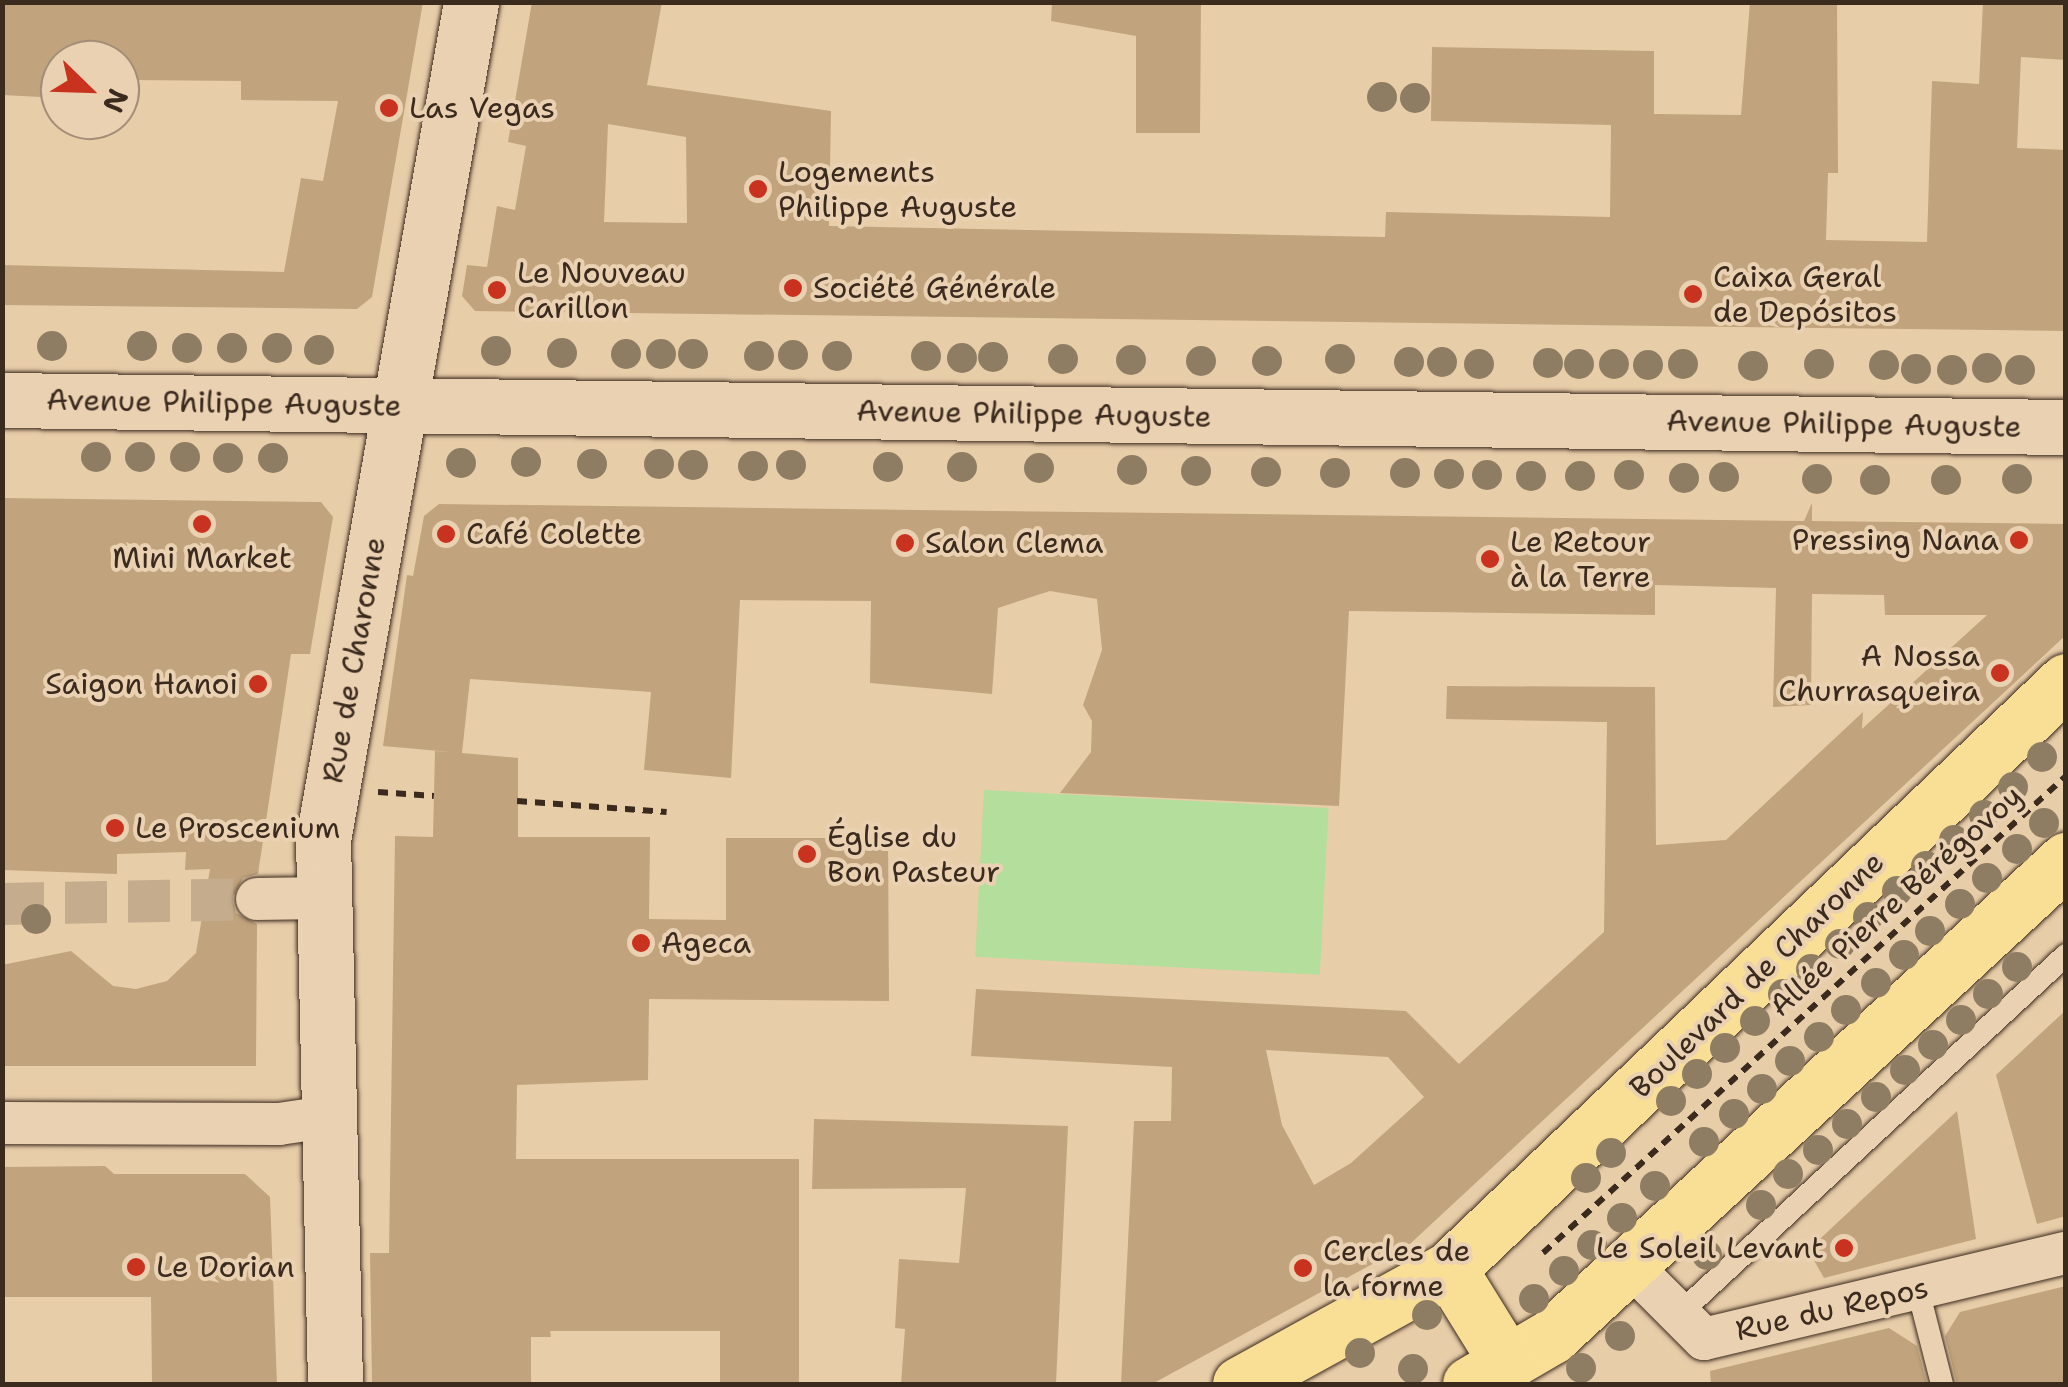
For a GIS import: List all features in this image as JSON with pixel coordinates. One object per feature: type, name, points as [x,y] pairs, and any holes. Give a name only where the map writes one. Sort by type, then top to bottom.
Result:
[{"type":"main road","name":"Rue de Charonne","points":[[334,1384],[323,840],[471,2]]},
{"type":"main road","name":"Avenue Philippe Auguste","points":[[2,400],[2066,427]]},
{"type":"main road","name":"Boulevard de Charonne","points":[[1240,1384],[1449,1269],[2066,681]]},
{"type":"main road","points":[[1449,1269],[1499,1378],[1552,1336],[1627,1262],[2066,860]]},
{"type":"street","points":[[257,899],[323,898]]},
{"type":"street","points":[[2,1123],[279,1124],[326,1117]]},
{"type":"street","name":"Rue du Repos","points":[[1627,1262],[1704,1339],[2066,1253]]},
{"type":"lane","points":[[1678,1315],[2066,955]]},
{"type":"lane","points":[[1918,1290],[1942,1384]]},
{"type":"path","name":"Allée Pierre Bérégovoy","points":[[1534,1260],[2066,776]]},
{"type":"path","points":[[518,801],[667,812]]},
{"type":"green space","points":[[984,790],[1329,808],[1320,975],[975,957]]},
{"type":"building","points":[[2,2],[423,2],[372,297],[357,309],[2,305],[2,265],[284,272],[301,178],[323,181],[338,101],[241,100],[241,81],[140,80],[140,40],[40,40],[40,97],[2,95]]},
{"type":"building","points":[[532,2],[662,2],[647,85],[831,111],[829,226],[1385,237],[1386,212],[1610,217],[1611,125],[1431,121],[1432,47],[1654,51],[1654,114],[1741,115],[1750,2],[1837,2],[1838,173],[1828,173],[1826,240],[1927,242],[1932,81],[1979,84],[1983,2],[2066,2],[2066,60],[2021,57],[2017,148],[2066,150],[2066,331],[475,311],[462,296],[467,265],[487,267],[497,206],[515,210],[526,146],[508,142]],"holes":[[[608,124],[686,137],[687,223],[604,222]]]},
{"type":"building","points":[[1052,2],[1201,2],[1200,133],[1136,133],[1136,36],[1051,21]]},
{"type":"building","points":[[2,498],[321,502],[333,517],[310,654],[291,654],[258,874],[243,878],[232,898],[236,913],[257,924],[256,1066],[2,1066],[2,965],[71,951],[113,986],[136,989],[167,981],[196,953],[210,869],[185,870],[186,852],[117,854],[117,874],[2,870]]},
{"type":"building","points":[[1812,503],[1812,521],[2066,524],[2066,635],[1411,1243],[1152,1384],[1121,1384],[1134,1121],[1171,1121],[1172,1067],[971,1056],[976,989],[1406,1011],[1459,1064],[1604,932],[1607,722],[1446,719],[1447,686],[1655,687],[1656,845],[1726,840],[1863,712],[1862,729],[1987,615],[1885,615],[1884,595],[1812,594],[1811,705],[1773,707],[1776,588],[1655,585],[1655,615],[1349,611],[1339,806],[1060,793],[1091,752],[1092,721],[1083,705],[1102,650],[1097,599],[1050,591],[998,608],[992,694],[870,683],[871,601],[740,600],[731,778],[644,770],[651,692],[470,679],[462,753],[518,758],[518,837],[650,837],[649,919],[726,920],[726,838],[888,838],[889,1001],[649,999],[648,1080],[517,1085],[516,1159],[799,1159],[799,1384],[720,1384],[720,1331],[550,1331],[551,1337],[531,1337],[531,1384],[372,1384],[370,1253],[389,1253],[395,836],[433,837],[435,751],[451,752],[383,746],[407,575],[413,576],[424,516],[439,504],[1804,521]],"holes":[[[1266,1050],[1388,1057],[1424,1097],[1351,1163],[1314,1185],[1282,1125]]]},
{"type":"building","points":[[2066,1010],[2066,1216],[2037,1224],[1996,1075]]},
{"type":"building","points":[[1957,1111],[1976,1239],[1824,1278],[1808,1250]]},
{"type":"building","points":[[814,1119],[1068,1126],[1056,1384],[901,1384],[905,1329],[895,1328],[899,1259],[959,1263],[966,1188],[812,1189]]},
{"type":"building","name":"Le Dorian","points":[[105,1166],[114,1174],[245,1174],[270,1197],[277,1384],[152,1384],[151,1297],[2,1297],[2,1167]]},
{"type":"building","points":[[2066,1286],[2066,1384],[1957,1384],[1945,1336],[1960,1312]]},
{"type":"building","points":[[1889,1328],[1917,1346],[1927,1384],[1711,1384],[1710,1371]]},
{"type":"tunnel","points":[[2,904],[257,899]]},
{"type":"place","name":"Las Vegas","points":[[389,108]]},
{"type":"place","name":"Logements Philippe Auguste","points":[[758,189]]},
{"type":"place","name":"Société Générale","points":[[793,288]]},
{"type":"place","name":"Le Nouveau Carillon","points":[[497,290]]},
{"type":"place","name":"Caixa Geral de Depósitos","points":[[1693,294]]},
{"type":"place","name":"Mini Market","points":[[202,524]]},
{"type":"place","name":"Café Colette","points":[[446,534]]},
{"type":"place","name":"Pressing Nana","points":[[2019,540]]},
{"type":"place","name":"Salon Clema","points":[[905,543]]},
{"type":"place","name":"Le Retour à la Terre","points":[[1490,559]]},
{"type":"place","name":"A Nossa Churrasqueira","points":[[2000,673]]},
{"type":"place","name":"Saigon Hanoi","points":[[258,684]]},
{"type":"place","name":"Le Proscenium","points":[[115,828]]},
{"type":"place","name":"Église du Bon Pasteur","points":[[807,854]]},
{"type":"place","name":"Ageca","points":[[641,943]]},
{"type":"place","name":"Le Soleil Levant","points":[[1844,1248]]},
{"type":"place","name":"Le Dorian","points":[[136,1267]]},
{"type":"place","name":"Cercles de la forme","points":[[1303,1268]]}]
